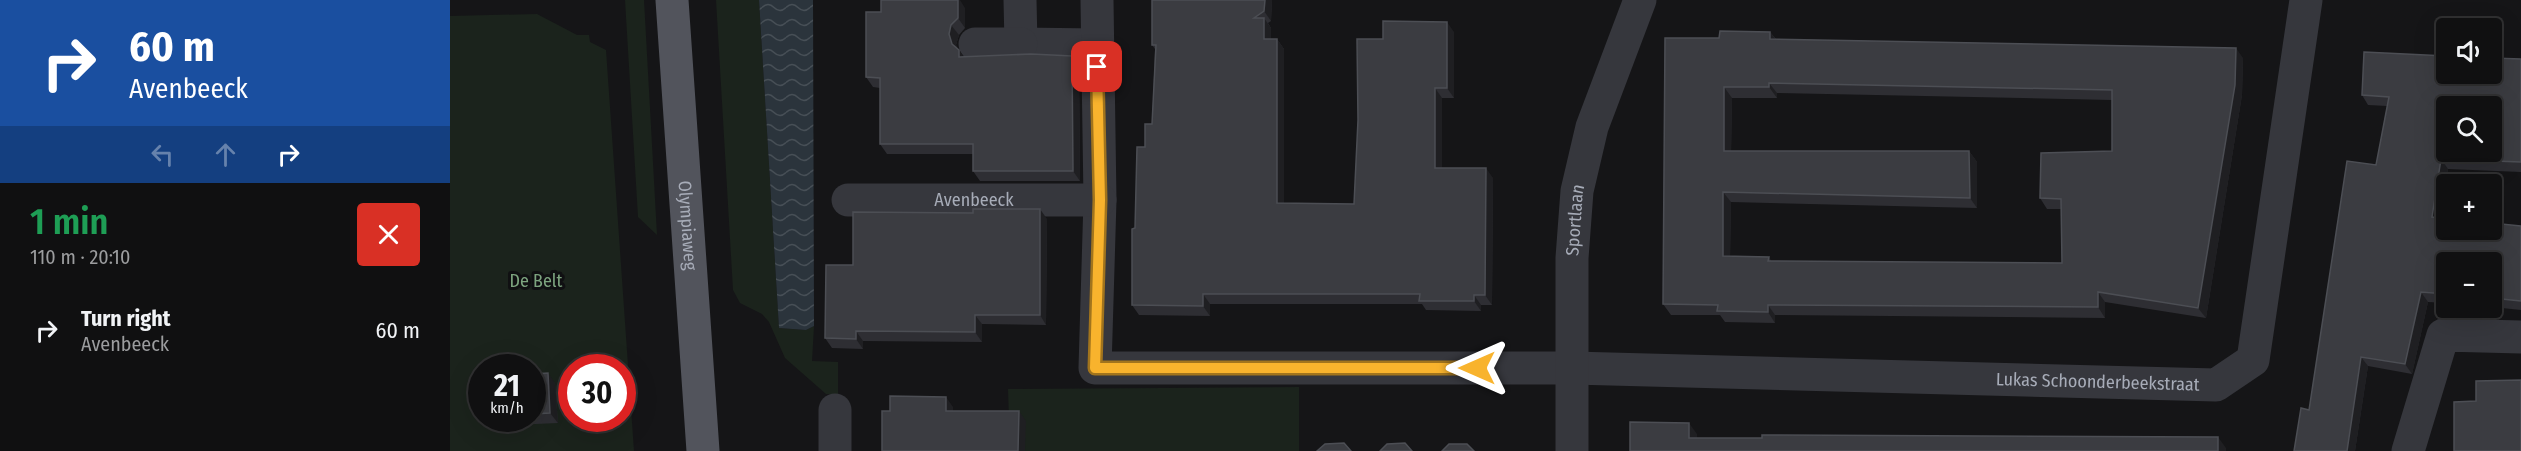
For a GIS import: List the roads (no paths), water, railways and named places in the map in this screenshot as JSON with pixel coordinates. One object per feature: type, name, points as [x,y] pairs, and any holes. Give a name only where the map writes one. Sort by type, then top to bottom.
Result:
[{"type":"main road","name":"Olympiaweg","points":[[672,0],[703,451]]},
{"type":"street","points":[[1020,0],[1021,44]]},
{"type":"street","points":[[1097,0],[1100,200],[1095,368],[1573,368]]},
{"type":"street","name":"Sportlaan","points":[[1572,451],[1572,258],[1577,191],[1592,127],[1640,0]]},
{"type":"street","name":"Lukas Schoonderbeekstraat","points":[[1573,368],[2216,385],[2253,360],[2306,0]]},
{"type":"street","points":[[975,44],[1097,45]]},
{"type":"street","name":"Avenbeeck","points":[[848,200],[1100,200]]},
{"type":"street","points":[[2408,451],[2443,335],[2521,337]]},
{"type":"street","points":[[835,410],[835,451]]},
{"type":"water","points":[[759,0],[813,0],[814,326],[806,330],[779,328]]},
{"type":"park label","name":"De Belt","points":[[536,281]]}]
